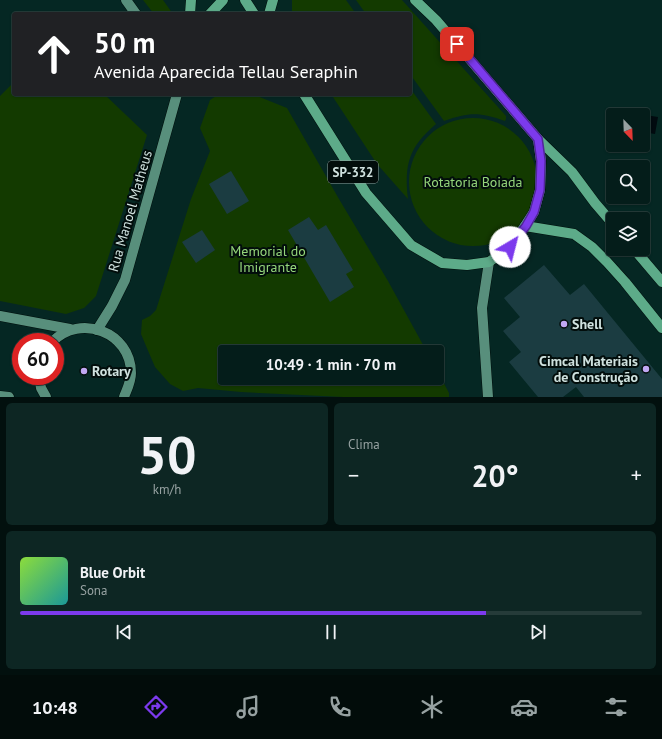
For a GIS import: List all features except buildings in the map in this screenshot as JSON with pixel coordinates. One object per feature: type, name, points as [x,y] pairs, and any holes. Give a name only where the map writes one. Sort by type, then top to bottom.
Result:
[{"type":"main road","points":[[126,0],[135,12]]},
{"type":"main road","points":[[190,12],[191,0]]},
{"type":"main road","points":[[212,12],[223,0]]},
{"type":"main road","points":[[245,0],[253,12]]},
{"type":"main road","points":[[270,12],[273,0]]},
{"type":"main road","points":[[415,0],[436,20],[538,139],[572,172],[606,216]]},
{"type":"main road","name":"Rua Manoel Matheus","points":[[97,330],[112,306],[125,280],[176,96]]},
{"type":"main road","name":"SP-332","points":[[305,96],[366,193],[411,244],[442,263],[467,265],[489,262],[510,247],[526,226]]},
{"type":"main road","points":[[538,139],[541,161],[540,190],[534,212],[526,226],[574,234],[607,262],[662,328]]},
{"type":"main road","points":[[640,256],[662,282]]},
{"type":"main road","points":[[488,397],[482,308],[489,262]]},
{"type":"main road","points":[[0,316],[70,330]]},
{"type":"main road","points":[[64,333],[82,327],[106,332],[116,340],[124,350],[129,361],[131,374],[129,386],[124,397]]},
{"type":"main road","points":[[40,385],[46,397]]},
{"type":"main road","points":[[0,396],[9,397]]},
{"type":"green space","points":[[143,0],[163,0],[172,12],[152,12]]},
{"type":"green space","points":[[292,0],[346,0],[355,12],[292,12]]},
{"type":"green space","points":[[356,0],[402,0],[506,116],[505,121],[474,114],[444,121],[412,77],[412,12],[365,12]]},
{"type":"green space","points":[[12,84],[12,96],[106,96],[147,135],[96,296],[84,308],[66,314],[0,301],[0,96]]},
{"type":"green space","points":[[412,91],[436,124],[420,140],[410,157],[407,176],[408,199],[377,164],[332,96],[412,96]]},
{"type":"green space","name":"Memorial do Imigrante","points":[[216,96],[257,96],[287,108],[388,281],[423,345],[218,345],[218,385],[444,385],[444,383],[449,393],[449,397],[343,397],[241,392],[198,388],[183,391],[170,384],[155,367],[141,334],[142,320],[150,316],[156,310],[191,199],[210,151],[200,128],[210,100]]},
{"type":"green space","name":"Rotatoria Boiada","points":[[473,118],[497,123],[518,137],[532,158],[537,182],[532,206],[518,227],[497,241],[473,246],[449,241],[428,227],[414,206],[409,182],[414,158],[428,137],[449,123]]},
{"type":"shaded area","points":[[650,116],[658,117],[655,134],[650,133]]},
{"type":"place","name":"Shell","points":[[564,324]]},
{"type":"place","name":"Cimcal Materiais de Construção","points":[[646,369]]},
{"type":"place","name":"Rotary","points":[[84,371]]},
{"type":"route","points":[[457,44],[538,139],[541,161],[540,190],[534,212],[526,226],[510,247]]}]
